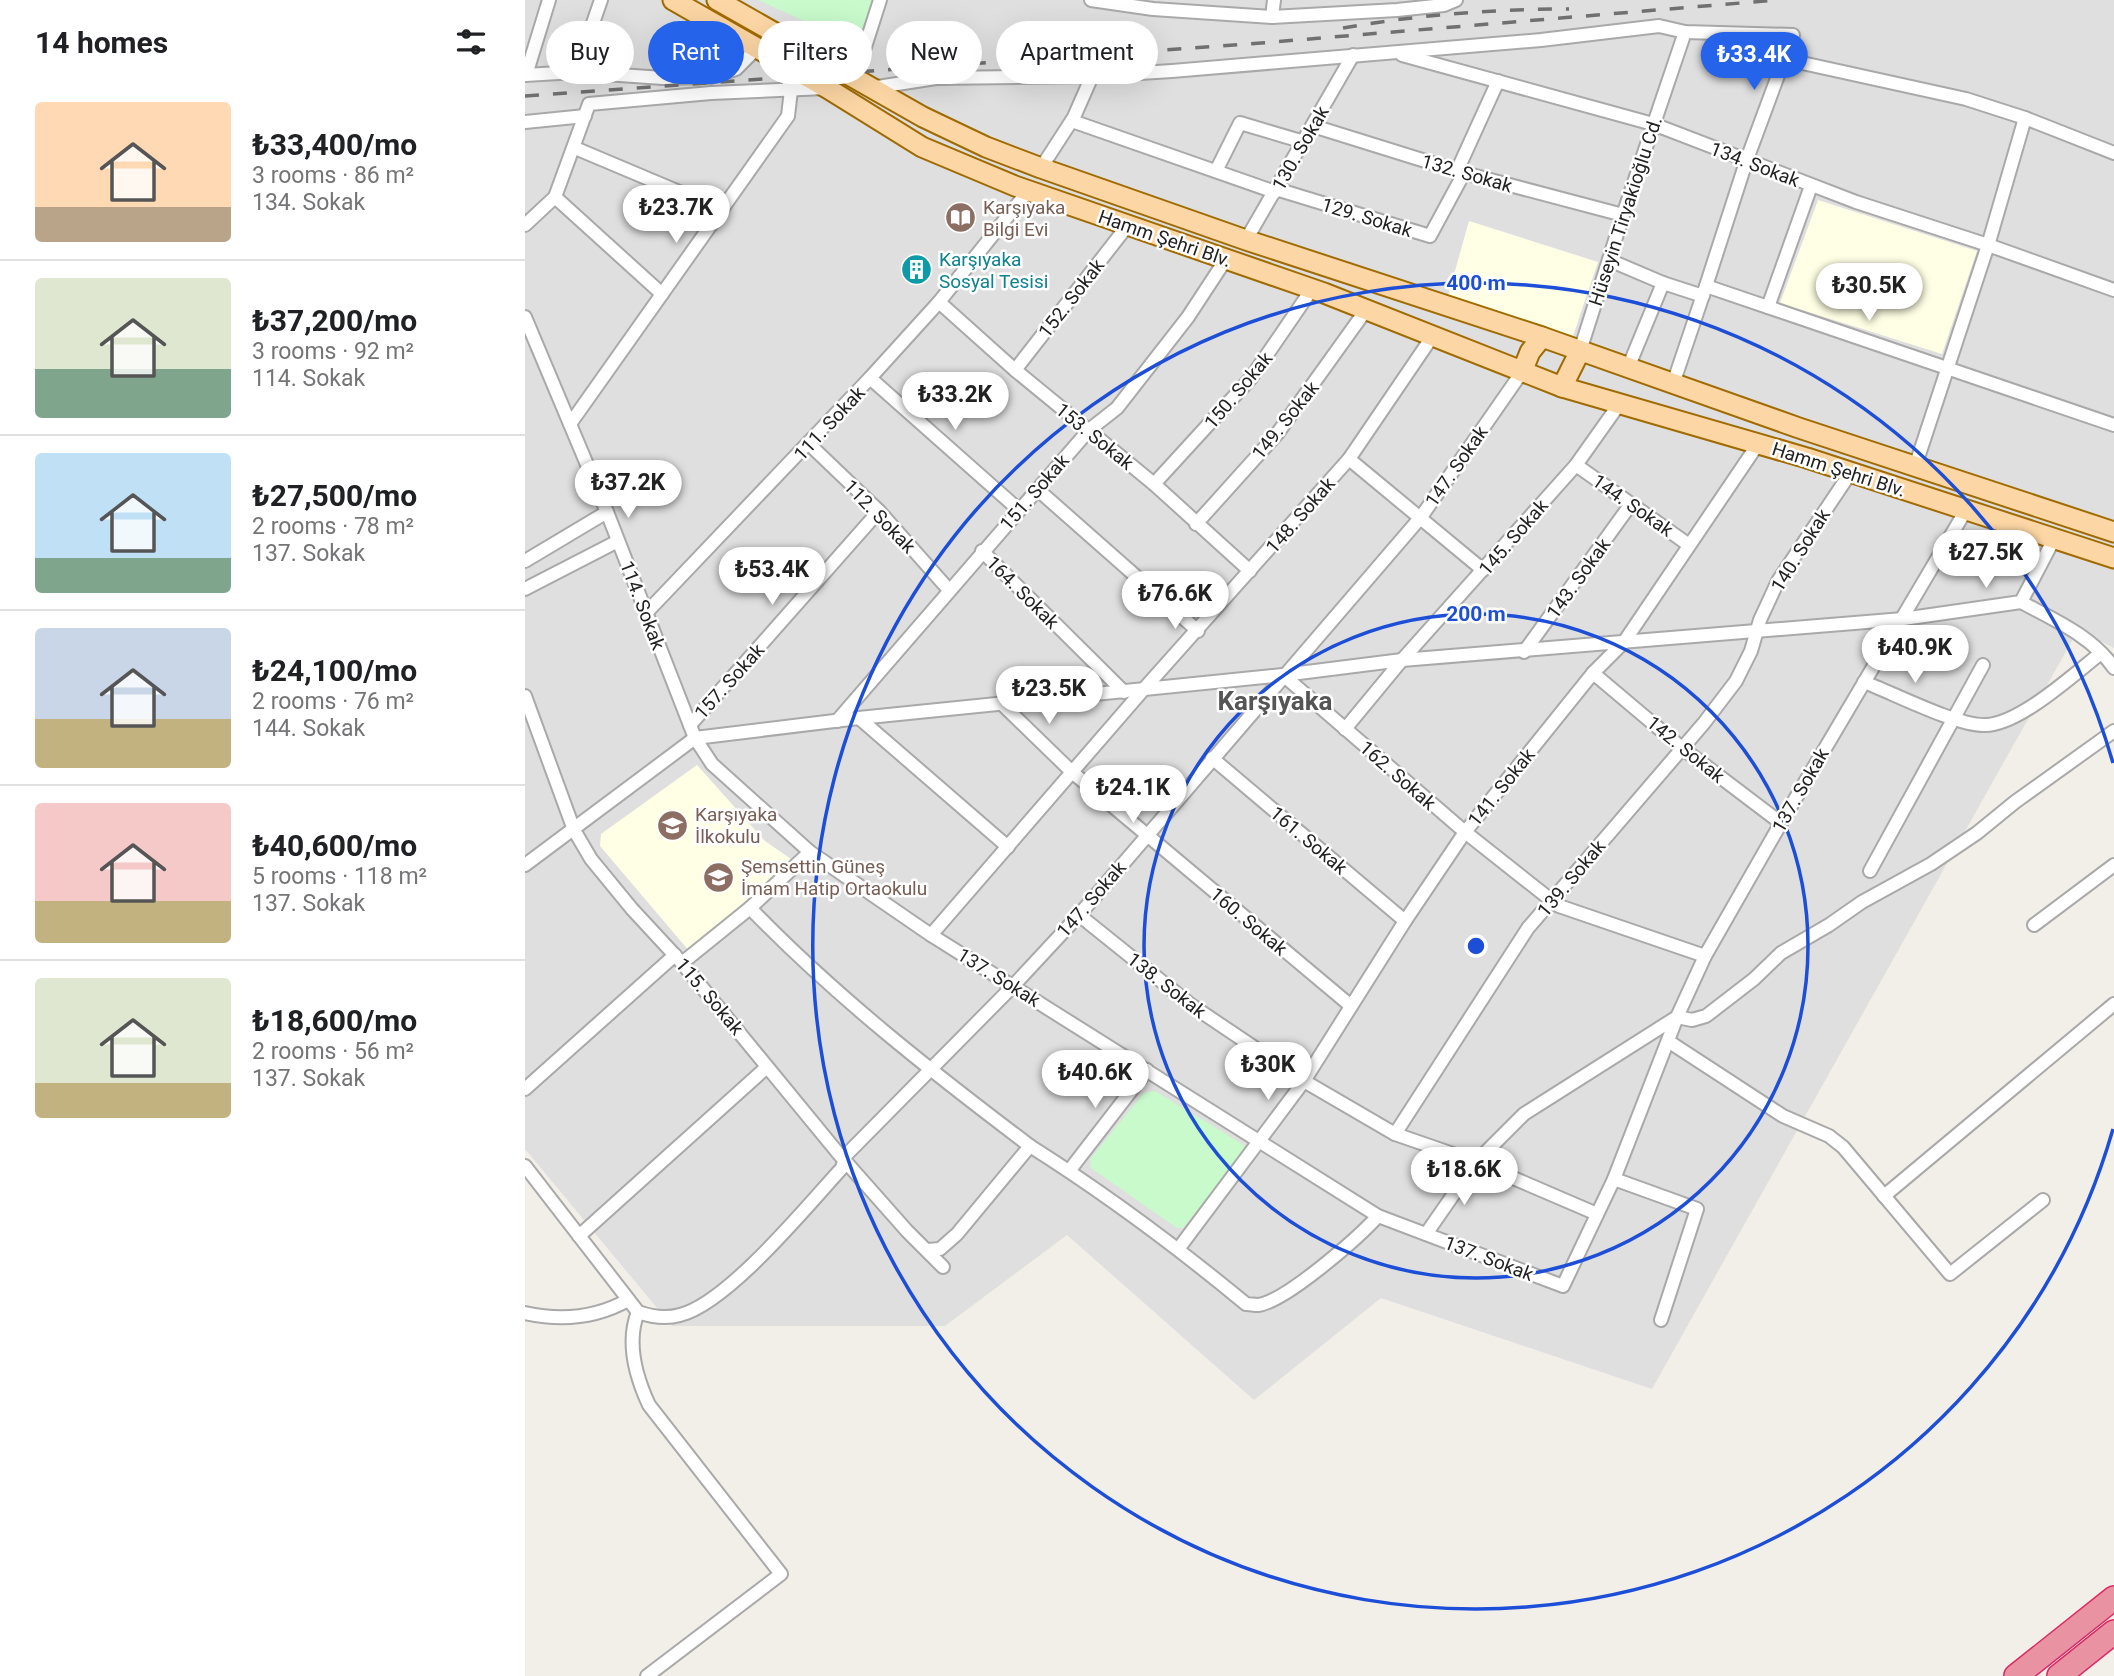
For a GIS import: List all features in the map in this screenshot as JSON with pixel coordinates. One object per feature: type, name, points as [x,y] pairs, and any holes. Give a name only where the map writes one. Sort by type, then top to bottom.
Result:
[{"type":"highway","points":[[2016,1676],[2114,1598]]},
{"type":"highway","points":[[2059,1676],[2114,1632]]},
{"type":"main road","name":"Hamm Şehri Blv.","points":[[673,0],[757,48]]},
{"type":"main road","name":"Hamm Şehri Blv.","points":[[717,0],[758,24]]},
{"type":"main road","name":"Hamm Şehri Blv.","points":[[820,84],[922,147],[1028,191],[1312,289],[1562,387],[1851,472],[2114,558]]},
{"type":"main road","name":"Hamm Şehri Blv.","points":[[863,84],[986,147],[1041,168],[1246,240],[1542,337],[1915,467],[2114,532]]},
{"type":"main road","points":[[1522,372],[1530,352],[1542,337]]},
{"type":"main road","points":[[1562,387],[1580,351]]},
{"type":"street","points":[[546,74],[526,75],[549,0]]},
{"type":"street","points":[[594,21],[601,0]]},
{"type":"street","points":[[872,25],[880,0]]},
{"type":"street","points":[[1091,0],[1218,6],[1272,17],[1369,6],[1444,5],[1456,0]]},
{"type":"street","points":[[1272,17],[1274,0]]},
{"type":"street","points":[[1158,71],[1541,40],[1650,26],[1666,26],[1685,32],[1793,35],[1746,162],[1673,384]]},
{"type":"street","name":"Hüseyin Tiryakioğlu Cd.","points":[[1580,351],[1685,32]]},
{"type":"street","points":[[744,61],[757,48]]},
{"type":"street","name":"134. Sokak","points":[[1392,52],[1653,124],[1811,186],[2114,290]]},
{"type":"street","name":"130. Sokak","points":[[1246,240],[1353,55]]},
{"type":"street","points":[[1784,59],[1966,99],[2025,118],[2114,153]]},
{"type":"street","points":[[870,88],[936,78],[996,77]]},
{"type":"street","points":[[1460,172],[1498,81]]},
{"type":"street","points":[[570,424],[788,116],[789,84]]},
{"type":"street","points":[[1041,168],[1072,121],[1088,84]]},
{"type":"street","points":[[525,225],[555,197],[589,104],[711,93],[827,88]]},
{"type":"street","points":[[525,122],[585,116]]},
{"type":"street","points":[[1915,467],[1988,245],[2025,118]]},
{"type":"street","points":[[1072,121],[1276,190]]},
{"type":"street","points":[[1216,171],[1240,123],[1304,142]]},
{"type":"street","name":"132. Sokak","points":[[1313,126],[1460,172],[1623,215]]},
{"type":"street","points":[[575,148],[722,210]]},
{"type":"street","name":"129. Sokak","points":[[1276,190],[1430,236],[1460,172]]},
{"type":"street","points":[[1768,307],[1811,186]]},
{"type":"street","name":"111. Sokak","points":[[646,613],[870,379],[939,302],[1028,191]]},
{"type":"street","points":[[555,197],[662,293]]},
{"type":"street","name":"152. Sokak","points":[[1015,370],[1128,225]]},
{"type":"street","name":"151. Sokak","points":[[837,721],[1089,429],[1117,408],[1188,317],[1226,259]]},
{"type":"street","points":[[1609,260],[1663,283],[1768,307],[2114,425]]},
{"type":"street","points":[[1628,368],[1663,283]]},
{"type":"street","name":"150. Sokak","points":[[1154,484],[1251,378],[1312,289]]},
{"type":"street","name":"153. Sokak","points":[[939,302],[1015,370],[1154,484],[1250,571]]},
{"type":"street","name":"149. Sokak","points":[[1196,524],[1277,434],[1366,310]]},
{"type":"street","name":"114. Sokak","points":[[525,317],[607,512],[695,738]]},
{"type":"street","name":"148. Sokak","points":[[931,935],[1349,458],[1432,337]]},
{"type":"street","name":"147. Sokak","points":[[638,1312],[663,1318],[689,1313],[743,1274],[842,1168],[846,1155],[931,1071],[1079,915],[1421,517],[1522,372]]},
{"type":"street","points":[[870,379],[1019,510]]},
{"type":"street","name":"145. Sokak","points":[[1345,729],[1402,660],[1576,465],[1620,404]]},
{"type":"street","name":"112. Sokak","points":[[809,444],[879,512],[949,590]]},
{"type":"street","name":"141. Sokak","points":[[1179,1248],[1304,1081],[1465,832],[1593,673],[1624,642],[1758,444]]},
{"type":"street","points":[[1349,458],[1483,570]]},
{"type":"street","name":"144. Sokak","points":[[1576,465],[1689,545]]},
{"type":"street","name":"140. Sokak","points":[[1756,631],[1778,581],[1851,472]]},
{"type":"street","points":[[1037,489],[1198,631]]},
{"type":"street","name":"143. Sokak","points":[[1524,652],[1631,504]]},
{"type":"street","name":"137. Sokak","points":[[695,738],[712,764],[810,852],[931,935],[1378,1216],[1563,1286],[1614,1179],[1668,1041],[1705,956],[1966,510]]},
{"type":"street","points":[[525,561],[607,512]]},
{"type":"street","name":"157. Sokak","points":[[690,725],[879,512]]},
{"type":"street","points":[[2021,602],[2054,539]]},
{"type":"street","points":[[525,589],[618,541]]},
{"type":"street","name":"164. Sokak","points":[[982,551],[1124,692]]},
{"type":"street","points":[[525,865],[695,738],[859,718],[1283,676],[1402,660],[1903,619],[2021,602],[2079,634],[2114,668]]},
{"type":"street","name":"139. Sokak","points":[[1395,1134],[1528,928],[1737,681],[1751,652],[1756,631]]},
{"type":"street","points":[[1864,682],[1954,719],[1983,726],[2020,714],[2101,653]]},
{"type":"street","points":[[1870,871],[1983,665]]},
{"type":"street","name":"142. Sokak","points":[[1593,673],[1682,748],[1781,823]]},
{"type":"street","name":"162. Sokak","points":[[1283,676],[1465,832],[1559,906],[1705,956]]},
{"type":"street","name":"115. Sokak","points":[[525,696],[574,830],[591,859],[632,909],[679,959],[845,1160],[907,1231],[943,1267]]},
{"type":"street","points":[[1002,704],[1072,772],[1146,835]]},
{"type":"street","points":[[859,718],[1007,847]]},
{"type":"street","points":[[1426,1234],[1476,1161],[1524,1114],[1678,1017],[1692,1020],[1706,1016],[1754,979],[1781,953],[1861,902],[1954,849],[2114,731]]},
{"type":"street","name":"161. Sokak","points":[[1212,758],[1405,921]]},
{"type":"street","name":"160. Sokak","points":[[1146,835],[1351,1006]]},
{"type":"street","points":[[525,1088],[679,959],[750,908],[810,852]]},
{"type":"street","points":[[2034,925],[2114,865]]},
{"type":"street","points":[[750,908],[789,948],[931,1071],[1030,1146],[1179,1248],[1246,1304],[1259,1305],[1295,1287],[1363,1233],[1378,1216]]},
{"type":"street","name":"138. Sokak","points":[[1079,915],[1191,1005],[1304,1081],[1395,1134],[1476,1161],[1597,1214]]},
{"type":"street","points":[[1885,1196],[2114,1004]]},
{"type":"street","points":[[1668,1041],[1783,1116],[1829,1136],[1843,1147],[1950,1275],[2043,1200]]},
{"type":"street","points":[[579,1236],[767,1067]]},
{"type":"street","points":[[1069,1171],[1147,1070]]},
{"type":"street","points":[[927,1250],[940,1249],[957,1234],[1030,1146]]},
{"type":"street","points":[[525,1166],[638,1312],[633,1324],[633,1347],[639,1383],[649,1405],[781,1574],[647,1676]]},
{"type":"street","points":[[1614,1179],[1697,1209],[1661,1320]]},
{"type":"street","points":[[525,1314],[564,1319],[603,1311],[628,1300]]},
{"type":"shaded area","points":[[525,0],[2114,0],[2114,648],[2078,630],[1652,1389],[1381,1298],[1254,1400],[1067,1235],[945,1326],[672,1326],[525,1149]]},
{"type":"shaded area","points":[[1818,200],[1977,251],[1942,354],[1780,303]]},
{"type":"shaded area","points":[[1469,221],[1598,262],[1572,339],[1448,296]]},
{"type":"shaded area","points":[[697,765],[765,841],[791,859],[690,952],[600,846],[601,834]]},
{"type":"green space","points":[[758,0],[873,0],[866,21],[804,21]]},
{"type":"green space","points":[[1155,1091],[1244,1145],[1245,1151],[1183,1228],[1177,1228],[1091,1168],[1090,1159],[1144,1093]]},
{"type":"railway","points":[[525,96],[1261,43],[1777,0]]},
{"type":"railway","points":[[1343,28],[1455,14],[1569,9]]},
{"type":"place","name":"Karşıyaka Bilgi Evi","points":[[960,218]]},
{"type":"place","name":"Karşıyaka Sosyal Tesisi","points":[[916,270]]},
{"type":"place","name":"Karşıyaka İlkokulu","points":[[672,825]]},
{"type":"place","name":"Şemsettin Güneş İmam Hatip Ortaokulu","points":[[718,877]]},
{"type":"district","name":"Karşıyaka","points":[[1275,701]]}]
